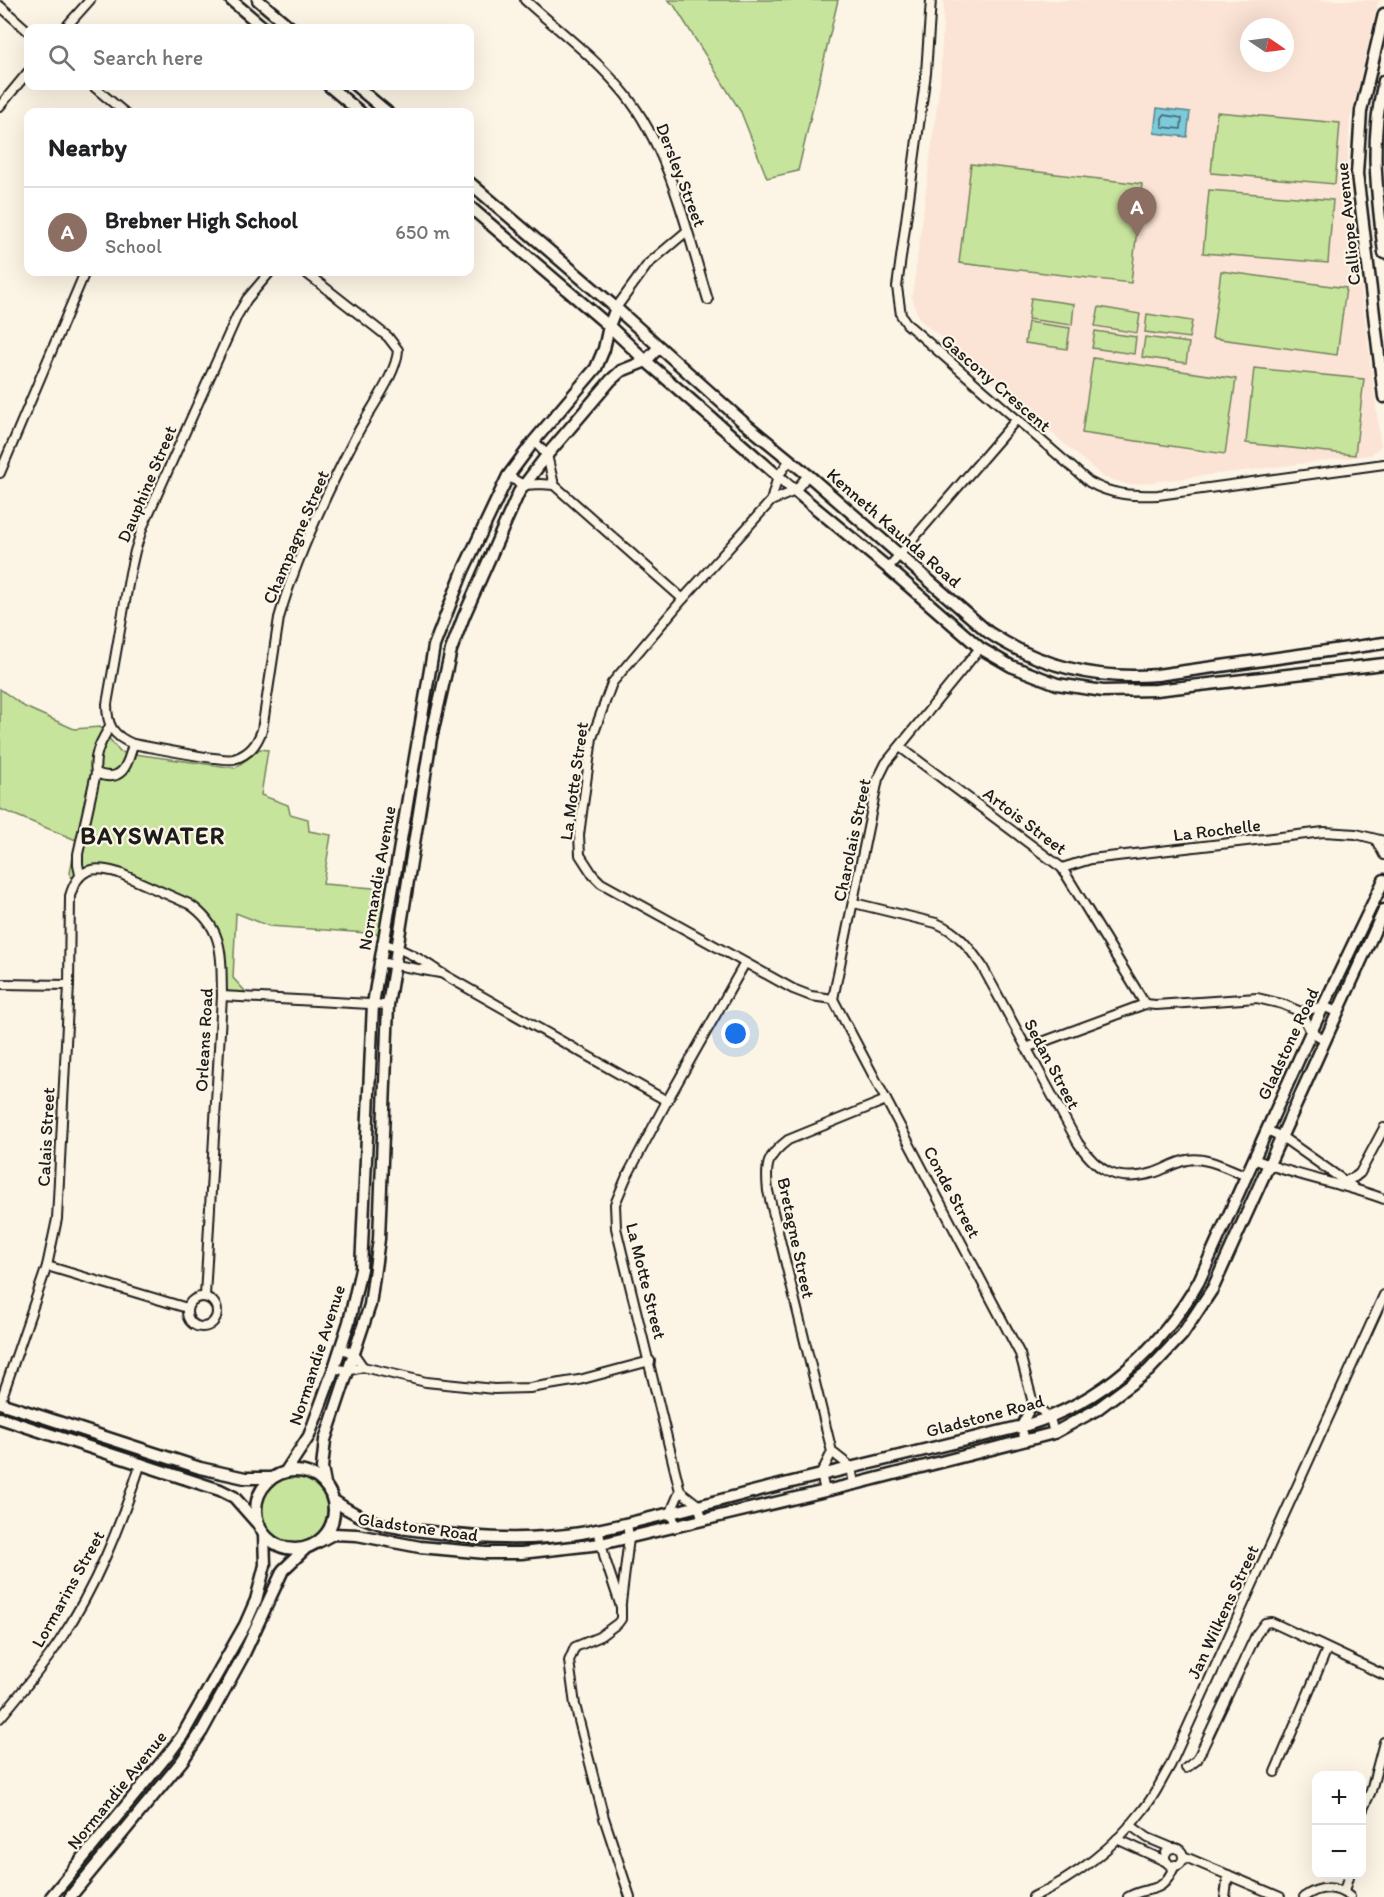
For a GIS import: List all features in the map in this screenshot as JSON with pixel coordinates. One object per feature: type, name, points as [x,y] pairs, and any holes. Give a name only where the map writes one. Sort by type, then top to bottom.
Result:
[{"type":"street","points":[[69,24],[90,0]]},
{"type":"street","points":[[231,0],[259,24]]},
{"type":"street","points":[[258,0],[286,24]]},
{"type":"street","name":"Dersley Street","points":[[525,0],[612,79],[639,113],[657,148],[687,231],[708,300]]},
{"type":"street","name":"Gascony Crescent","points":[[931,0],[926,73],[897,287],[901,315],[923,340],[1089,483],[1100,489],[1125,494],[1158,495],[1384,464]]},
{"type":"street","points":[[0,6],[24,27]]},
{"type":"street","name":"Calliope Avenue","points":[[1384,14],[1360,111],[1357,174],[1379,314],[1384,397]]},
{"type":"street","points":[[0,106],[24,77]]},
{"type":"street","name":"Calliope Avenue","points":[[1384,81],[1377,111],[1374,156],[1384,253]]},
{"type":"street","points":[[98,90],[119,108]]},
{"type":"street","points":[[334,90],[355,108]]},
{"type":"street","points":[[361,90],[382,108]]},
{"type":"street","name":"Kenneth Kaunda Road","points":[[474,186],[988,632],[1014,648],[1038,659],[1081,672],[1128,677],[1384,643]]},
{"type":"street","name":"Kenneth Kaunda Road","points":[[474,210],[609,326],[730,435],[980,648],[1011,666],[1057,684],[1082,689],[1127,691],[1211,684],[1384,664]]},
{"type":"street","points":[[616,308],[648,264],[687,231]]},
{"type":"street","points":[[0,473],[83,276]]},
{"type":"street","name":"Dauphine Street","points":[[110,726],[107,704],[130,573],[138,543],[237,316],[247,299],[267,276]]},
{"type":"street","name":"Champagne Street","points":[[110,726],[121,739],[133,744],[232,759],[252,750],[258,743],[283,602],[305,547],[356,436],[395,364],[398,350],[388,337],[310,276]]},
{"type":"street","name":"Normandie Avenue","points":[[286,1471],[309,1436],[341,1348],[356,1293],[363,1246],[373,1004],[431,660],[447,610],[463,571],[508,476],[534,441],[596,368],[616,308]]},
{"type":"street","points":[[646,361],[659,347]]},
{"type":"street","name":"Normandie Avenue","points":[[325,1484],[322,1468],[325,1440],[370,1305],[379,1239],[388,1005],[442,686],[451,650],[523,485],[616,376],[646,361]]},
{"type":"street","points":[[888,568],[1016,420]]},
{"type":"street","points":[[730,435],[742,421]]},
{"type":"street","points":[[534,441],[547,455],[554,485],[683,599]]},
{"type":"street","name":"La Motte Street","points":[[771,501],[778,476],[790,460]]},
{"type":"street","points":[[508,476],[523,485],[554,485]]},
{"type":"street","name":"La Motte Street","points":[[808,476],[795,491],[771,501],[612,683],[592,738],[578,847],[585,865],[601,883],[801,993],[833,999]]},
{"type":"street","points":[[447,610],[464,616]]},
{"type":"street","name":"Charolais Street","points":[[833,999],[878,779],[886,763],[980,648]]},
{"type":"street","points":[[1208,667],[1211,684]]},
{"type":"street","points":[[80,875],[78,854],[96,773],[94,761],[110,726]]},
{"type":"street","points":[[96,773],[104,776],[120,773],[128,764],[133,744]]},
{"type":"street","name":"Artois Street","points":[[900,747],[1062,868],[1145,1004]]},
{"type":"street","name":"La Rochelle","points":[[1062,868],[1091,859],[1324,832],[1356,834],[1380,841],[1384,855]]},
{"type":"street","name":"Orleans Road","points":[[80,875],[89,870],[108,870],[189,904],[198,910],[212,927],[221,947],[222,996],[205,1296]]},
{"type":"street","name":"Calais Street","points":[[0,1403],[47,1266],[57,1219],[69,985],[70,896],[73,885],[80,875]]},
{"type":"street","name":"Gladstone Road","points":[[333,1500],[366,1520],[386,1527],[452,1535],[505,1538],[580,1533],[1021,1426],[1050,1418],[1089,1396],[1139,1360],[1170,1326],[1186,1304],[1199,1281],[1245,1175],[1384,879]]},
{"type":"street","name":"Sedan Street","points":[[854,903],[930,921],[956,933],[982,966],[1078,1143],[1093,1164],[1104,1171],[1123,1177],[1152,1173],[1188,1159],[1200,1160],[1245,1175]]},
{"type":"street","name":"Gladstone Road","points":[[320,1541],[333,1534],[357,1535],[420,1547],[520,1554],[602,1544],[854,1484],[1054,1433],[1096,1410],[1148,1371],[1182,1335],[1213,1287],[1384,910]]},
{"type":"street","points":[[382,944],[396,947],[416,956],[441,973],[667,1101]]},
{"type":"street","points":[[379,962],[441,973]]},
{"type":"street","name":"La Motte Street","points":[[680,1491],[616,1228],[615,1204],[626,1178],[667,1101],[746,963]]},
{"type":"street","points":[[0,984],[69,985]]},
{"type":"street","points":[[222,996],[388,1005]]},
{"type":"street","points":[[1026,1048],[1145,1004],[1257,998],[1282,1004],[1301,1012],[1323,1006],[1337,1012]]},
{"type":"street","name":"Conde Street","points":[[833,999],[1020,1354],[1033,1404]]},
{"type":"street","points":[[1301,1012],[1311,1032],[1324,1039]]},
{"type":"street","name":"Bretagne Street","points":[[832,1452],[768,1191],[766,1176],[768,1161],[775,1150],[788,1140],[886,1100]]},
{"type":"street","points":[[1335,1185],[1360,1173],[1384,1128]]},
{"type":"street","points":[[1266,1130],[1281,1137],[1354,1188]]},
{"type":"street","points":[[1254,1159],[1384,1199]]},
{"type":"street","points":[[1238,1191],[1254,1198]]},
{"type":"street","points":[[47,1266],[187,1308]]},
{"type":"street","name":"Jan Wilkens Street","points":[[1033,1897],[1094,1860],[1117,1839],[1144,1810],[1170,1766],[1384,1295]]},
{"type":"street","points":[[205,1296],[213,1301],[217,1309],[216,1318],[210,1325],[201,1327],[193,1324],[187,1317],[187,1308],[196,1297],[205,1296]]},
{"type":"street","points":[[341,1348],[354,1354],[363,1367]]},
{"type":"street","points":[[334,1368],[348,1371],[363,1367],[426,1382],[494,1389],[530,1388],[579,1380],[650,1361]]},
{"type":"street","points":[[0,1403],[228,1476],[272,1478]]},
{"type":"street","points":[[1025,1440],[1021,1426],[1033,1404],[1050,1418],[1054,1433]]},
{"type":"street","points":[[4,1419],[11,1415],[12,1407]]},
{"type":"street","points":[[4,1419],[220,1490],[234,1497],[257,1522],[264,1535],[272,1543],[283,1548],[294,1550],[306,1548],[320,1541],[332,1522],[333,1500],[325,1484],[314,1475],[301,1470],[286,1471],[272,1478],[259,1493],[255,1513],[257,1522]]},
{"type":"street","points":[[129,1460],[134,1447]]},
{"type":"street","points":[[825,1491],[821,1474],[832,1452],[851,1467],[854,1484]]},
{"type":"street","points":[[146,1465],[155,1454]]},
{"type":"street","name":"Lormarins Street","points":[[0,1718],[37,1674],[60,1640],[119,1528],[146,1465]]},
{"type":"street","points":[[676,1527],[671,1512],[680,1491],[698,1505],[703,1520]]},
{"type":"street","points":[[627,1522],[629,1538],[621,1619],[599,1637],[575,1647],[569,1661],[575,1705],[604,1818],[630,1897]]},
{"type":"street","points":[[598,1529],[621,1607]]},
{"type":"street","name":"Normandie Avenue","points":[[51,1897],[182,1736],[245,1625],[256,1600],[265,1565],[264,1535]]},
{"type":"street","name":"Normandie Avenue","points":[[70,1897],[182,1761],[202,1731],[243,1656],[283,1570],[306,1548]]},
{"type":"street","points":[[1186,1768],[1197,1760],[1262,1625],[1271,1622],[1384,1675]]},
{"type":"street","points":[[1275,1772],[1327,1649]]},
{"type":"street","points":[[1366,1802],[1384,1742]]},
{"type":"street","points":[[1130,1825],[1148,1838],[1178,1849],[1183,1856],[1280,1897]]},
{"type":"street","points":[[1117,1839],[1171,1864],[1180,1863],[1183,1856]]},
{"type":"street","points":[[1128,1897],[1162,1887],[1169,1879],[1171,1864],[1166,1854],[1172,1848]]},
{"type":"street","points":[[1225,1897],[1228,1875]]},
{"type":"street","points":[[1304,1897],[1323,1888],[1334,1888],[1347,1895],[1349,1879]]},
{"type":"shaded area","points":[[944,0],[1379,0],[1350,120],[1347,175],[1381,446],[1371,455],[1129,485],[1103,477],[919,319],[912,298],[940,82]]},
{"type":"green space","points":[[668,0],[838,0],[798,171],[767,178],[741,112],[674,5]]},
{"type":"green space","points":[[1217,112],[1340,123],[1335,184],[1211,173]]},
{"type":"green space","points":[[971,164],[1142,184],[1131,283],[959,263]]},
{"type":"green space","points":[[1209,190],[1333,200],[1328,263],[1203,253]]},
{"type":"green space","points":[[1221,271],[1346,288],[1337,355],[1212,338]]},
{"type":"green space","points":[[1031,298],[1074,304],[1072,325],[1028,319]]},
{"type":"green space","points":[[1099,307],[1140,314],[1137,333],[1095,326]]},
{"type":"green space","points":[[1147,314],[1192,321],[1189,338],[1145,332]]},
{"type":"green space","points":[[1028,322],[1070,328],[1067,349],[1025,343]]},
{"type":"green space","points":[[1095,331],[1136,337],[1134,354],[1092,348]]},
{"type":"green space","points":[[1145,337],[1189,343],[1186,363],[1142,357]]},
{"type":"green space","points":[[1093,358],[1236,379],[1225,454],[1082,433]]},
{"type":"green space","points":[[1254,368],[1364,379],[1355,455],[1246,443]]},
{"type":"green space","points":[[0,689],[25,707],[74,729],[100,727],[120,752],[235,768],[260,749],[268,750],[261,795],[288,805],[290,814],[308,819],[309,831],[331,835],[323,884],[386,889],[381,934],[269,926],[236,913],[233,978],[245,993],[224,992],[225,953],[219,935],[202,913],[111,870],[78,873],[72,880],[70,873],[76,840],[0,809]]},
{"type":"green space","points":[[294,1477],[307,1480],[317,1487],[324,1497],[327,1510],[324,1523],[317,1533],[307,1540],[294,1543],[281,1540],[271,1533],[264,1523],[261,1510],[264,1497],[271,1487],[281,1480]]},
{"type":"water","points":[[1157,108],[1190,112],[1187,137],[1154,133]]},
{"type":"place","name":"Brebner High School","points":[[1137,237]]},
{"type":"district","name":"BAYSWATER","points":[[153,835]]}]
